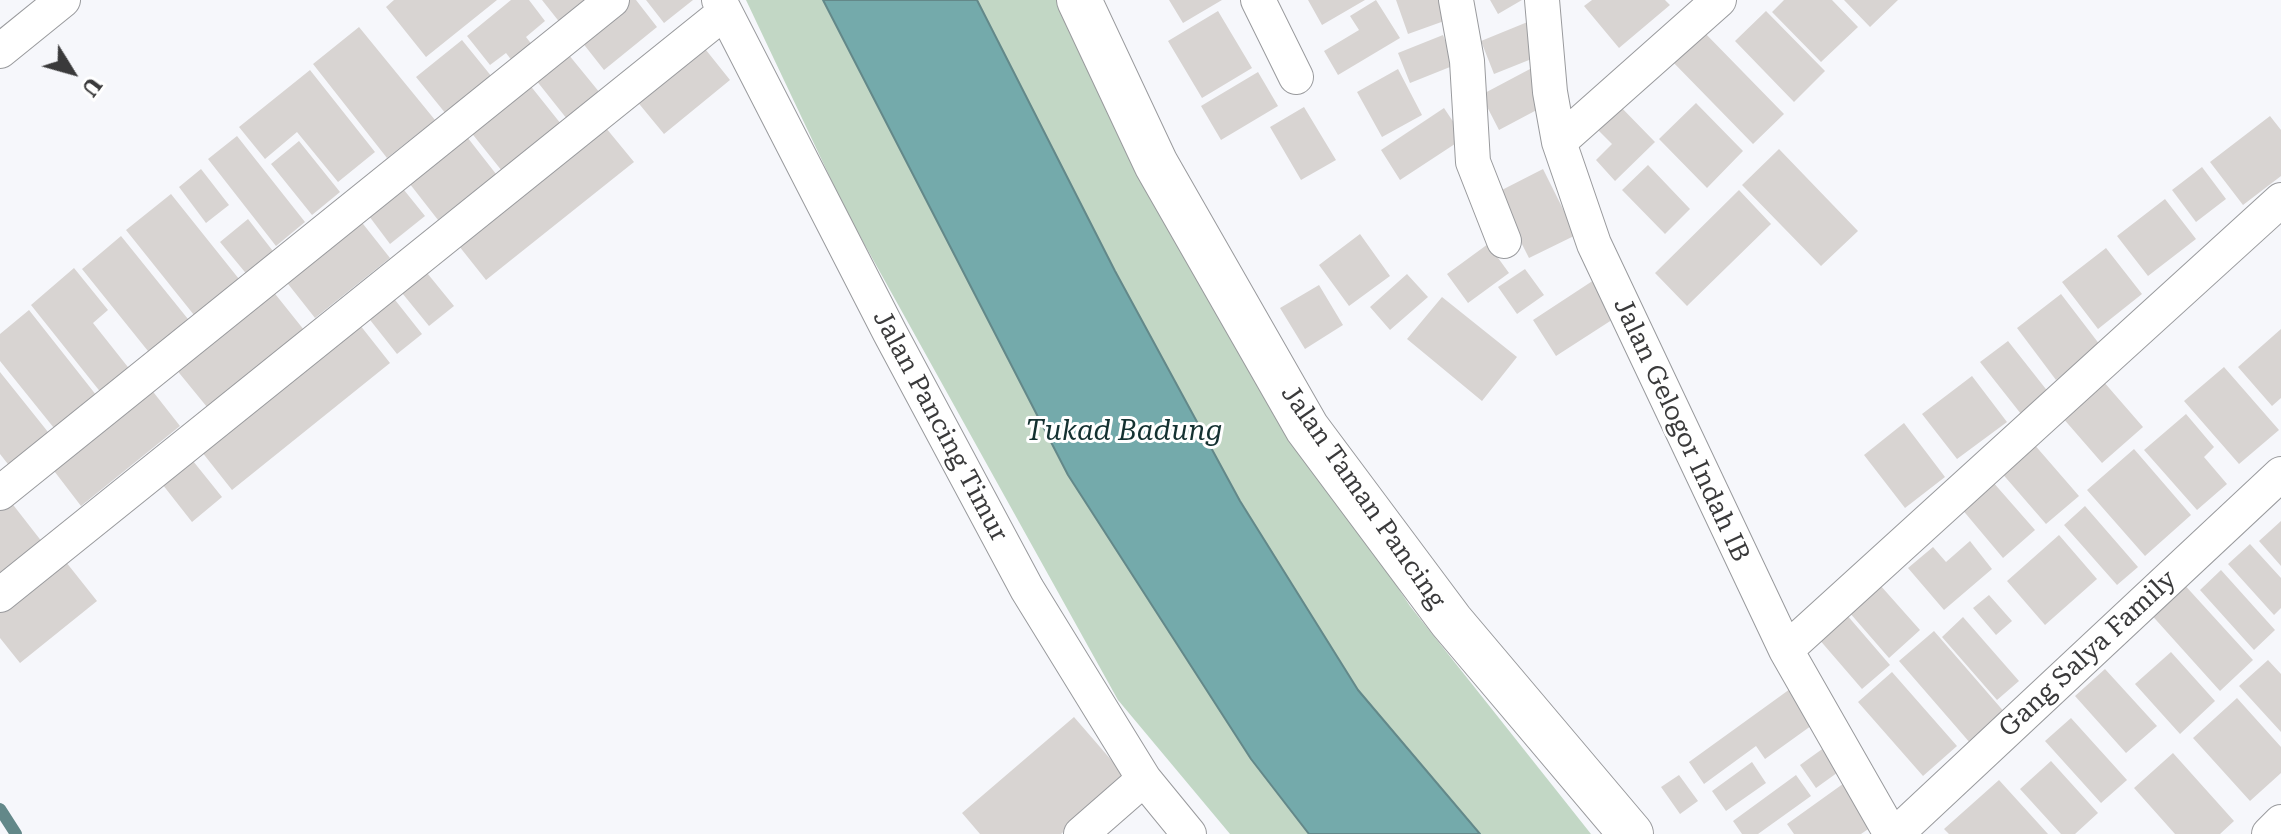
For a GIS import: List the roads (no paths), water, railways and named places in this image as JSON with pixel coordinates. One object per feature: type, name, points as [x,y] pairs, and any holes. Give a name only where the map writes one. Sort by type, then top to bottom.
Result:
[{"type":"street","points":[[0,51],[63,0]]},
{"type":"street","points":[[0,493],[612,0]]},
{"type":"street","name":"Jalan Taman Pancing","points":[[1079,0],[1156,164],[1307,428],[1451,621],[1631,834]]},
{"type":"street","points":[[1258,0],[1296,77]]},
{"type":"street","points":[[1456,0],[1467,61],[1473,162],[1504,241]]},
{"type":"street","name":"Jalan Gelogor Indah IB","points":[[1542,0],[1550,92],[1559,142],[1594,244],[1786,650],[1894,834]]},
{"type":"street","points":[[1559,142],[1719,0]]},
{"type":"street","points":[[0,595],[722,6]]},
{"type":"street","name":"Jalan Pancing Timur","points":[[722,6],[890,333],[1027,589],[1144,779],[1189,834]]},
{"type":"street","points":[[1786,650],[2281,200]]},
{"type":"street","name":"Gang Salya Family","points":[[1894,834],[2281,474]]},
{"type":"street","points":[[1081,834],[1144,779]]},
{"type":"street","points":[[2269,834],[2281,822]]},
{"type":"water","name":"Tukad Badung","points":[[823,0],[977,0],[1115,271],[1240,501],[1358,690],[1480,834],[1309,834],[1251,759],[1068,475]]},
{"type":"waterway","points":[[0,809],[16,834]]}]
